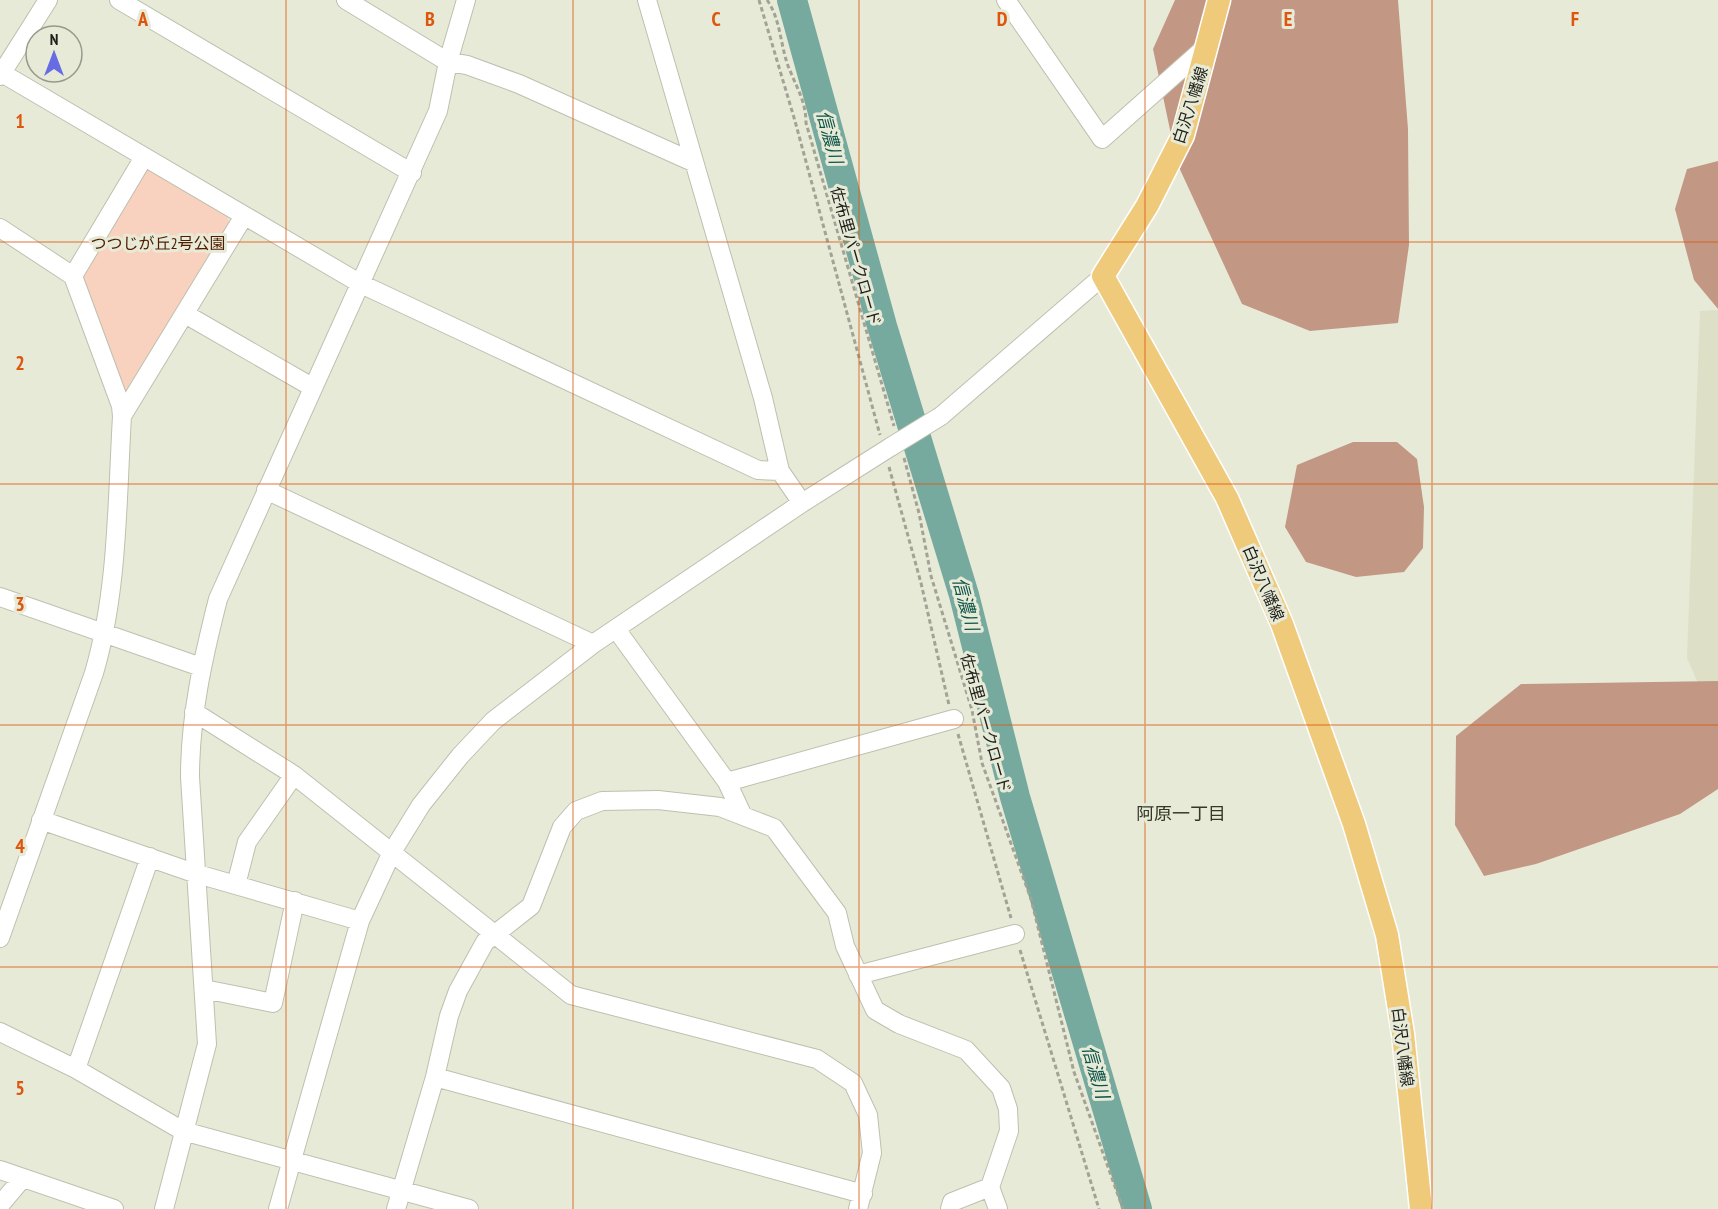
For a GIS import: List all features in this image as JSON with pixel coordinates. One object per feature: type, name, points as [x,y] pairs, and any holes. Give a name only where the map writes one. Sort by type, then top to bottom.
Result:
[{"type":"main road","name":"白沢八幡線","points":[[1219,0],[1183,135],[1147,206],[1103,276],[1227,498],[1282,624],[1344,794],[1387,935],[1403,1034],[1422,1209]]},
{"type":"street","points":[[48,0],[1,74],[361,284],[758,470],[780,471]]},
{"type":"street","points":[[119,0],[412,173]]},
{"type":"street","points":[[346,0],[448,62],[467,64],[519,84],[693,162]]},
{"type":"street","points":[[164,1209],[207,1044],[194,873],[190,736],[201,667],[218,599],[438,111],[448,62],[466,0]]},
{"type":"street","points":[[647,0],[763,399],[780,471],[802,503]]},
{"type":"street","points":[[1006,0],[1102,139],[1209,44]]},
{"type":"street","points":[[73,276],[144,157]]},
{"type":"street","points":[[122,416],[244,216]]},
{"type":"street","points":[[0,228],[73,276],[121,406],[122,416],[114,559],[105,634],[94,674],[0,938]]},
{"type":"street","points":[[278,1209],[360,921],[392,852],[421,805],[460,756],[493,721],[593,644],[802,503],[941,416],[1103,276]]},
{"type":"street","points":[[185,314],[312,387]]},
{"type":"street","points":[[266,490],[593,644]]},
{"type":"street","points":[[0,597],[201,667]]},
{"type":"street","points":[[616,629],[728,782],[742,814]]},
{"type":"street","points":[[194,712],[294,775],[571,995],[817,1059],[853,1083],[868,1115],[872,1153],[860,1201],[435,1077]]},
{"type":"street","points":[[728,782],[954,719]]},
{"type":"street","points":[[236,885],[247,842],[294,775]]},
{"type":"street","points":[[396,1209],[435,1077],[449,1016],[458,991],[485,942],[531,906],[561,827],[576,811],[602,801],[657,800],[720,807],[774,828],[837,913],[845,946],[875,1010],[899,1024],[966,1050],[1000,1088],[1008,1109],[1009,1131],[990,1187],[998,1209]]},
{"type":"street","points":[[41,820],[194,873],[360,921]]},
{"type":"street","points":[[76,1069],[150,857]]},
{"type":"street","points":[[204,989],[273,1003],[295,901]]},
{"type":"street","points":[[858,975],[1015,934]]},
{"type":"street","points":[[0,1032],[76,1069],[183,1131],[469,1209]]},
{"type":"street","points":[[0,1170],[114,1209]]},
{"type":"street","points":[[0,1205],[22,1179]]},
{"type":"street","points":[[950,1209],[952,1202],[990,1187]]},
{"type":"path","points":[[759,0],[894,445],[921,583],[954,719],[1015,934],[1099,1209]]},
{"type":"path","name":"佐布里パークロード","points":[[767,0],[781,34],[790,73],[798,84],[806,110],[806,123],[894,445],[919,513],[931,576],[972,710],[982,763],[1031,899],[1074,1072],[1123,1209]]},
{"type":"shaded area","points":[[1175,0],[1398,0],[1408,129],[1409,245],[1398,323],[1310,331],[1242,304],[1177,163],[1153,49]]},
{"type":"shaded area","points":[[1718,161],[1718,309],[1694,280],[1675,209],[1687,169]]},
{"type":"shaded area","points":[[1718,310],[1718,729],[1687,658],[1700,311]]},
{"type":"shaded area","points":[[1353,442],[1397,442],[1417,459],[1424,507],[1423,548],[1404,572],[1356,577],[1306,562],[1285,527],[1297,465]]},
{"type":"shaded area","points":[[1718,681],[1718,789],[1680,814],[1536,864],[1484,876],[1455,825],[1456,736],[1521,684]]},
{"type":"green space","name":"つつじが丘2号公園","points":[[149,168],[227,216],[229,222],[130,391],[125,390],[84,283],[84,269],[141,171]]},
{"type":"waterway","name":"信濃川","points":[[792,0],[882,326],[964,595],[1015,797],[1137,1209]]},
{"type":"district","name":"阿原一丁目","points":[[1181,813]]}]
